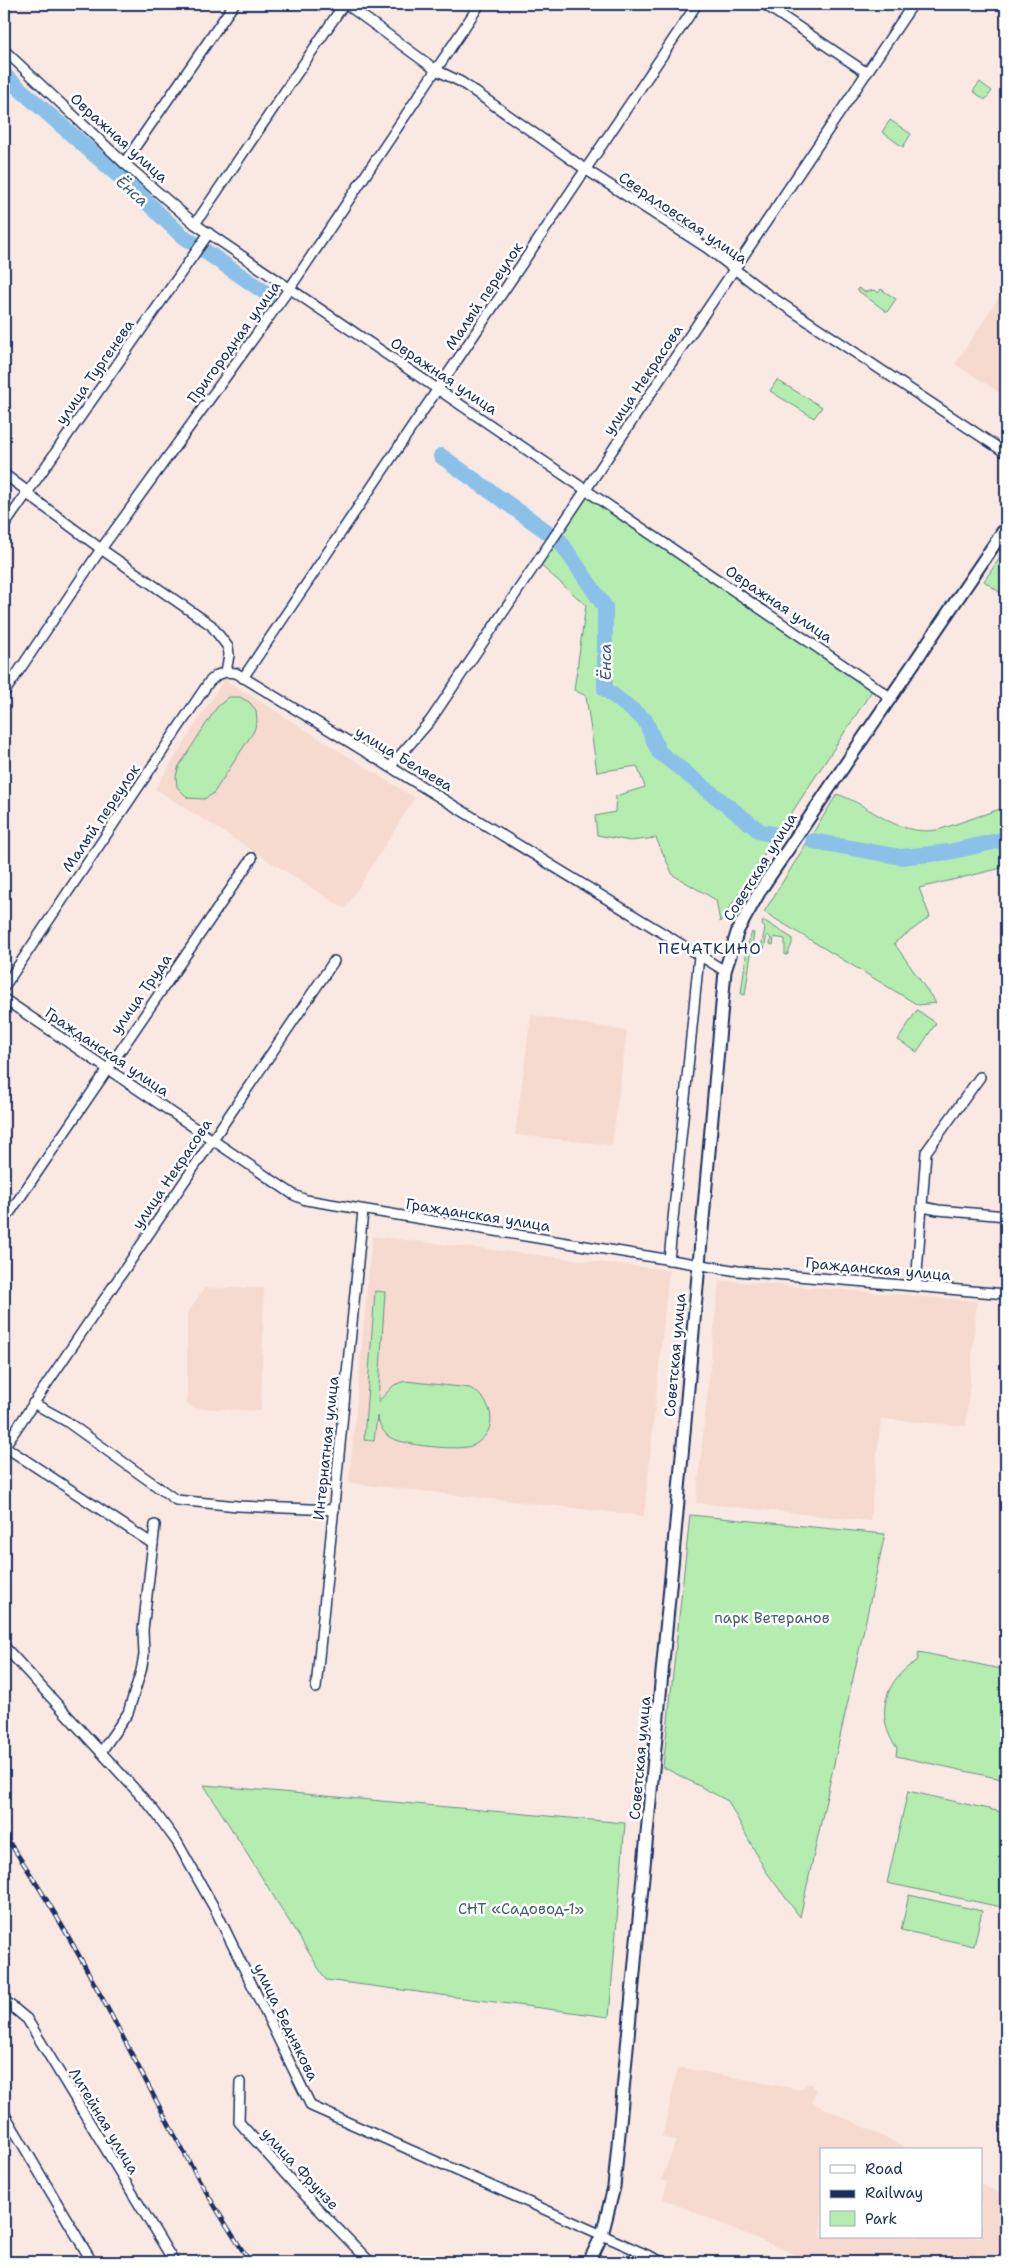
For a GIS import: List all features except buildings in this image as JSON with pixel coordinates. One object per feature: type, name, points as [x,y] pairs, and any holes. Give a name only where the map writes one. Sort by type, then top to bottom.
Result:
[{"type":"main road","name":"Советская улица","points":[[589,2262],[602,2235],[614,2187],[724,971],[738,930],[756,896],[1006,527]]},
{"type":"street","points":[[124,163],[234,4]]},
{"type":"street","points":[[195,224],[345,4]]},
{"type":"street","name":"Свердловская улица","points":[[345,4],[436,70],[461,82],[585,169],[707,248],[734,270],[1006,453]]},
{"type":"street","name":"Пригородная улица","points":[[4,693],[101,549],[290,288],[480,4]]},
{"type":"street","name":"Малый переулок","points":[[243,678],[697,4]]},
{"type":"street","points":[[764,4],[867,73]]},
{"type":"street","name":"улица Некрасова","points":[[390,767],[430,720],[914,4]]},
{"type":"street","name":"Овражная улица","points":[[4,50],[124,163],[195,224],[890,697]]},
{"type":"street","name":"улица Тургенева","points":[[4,526],[208,233]]},
{"type":"street","points":[[4,474],[23,488],[26,493],[101,549],[211,625],[228,647],[230,655],[226,672]]},
{"type":"street","name":"Малый переулок","points":[[4,987],[209,682],[216,675],[226,672]]},
{"type":"street","name":"улица Беляева","points":[[226,672],[236,673],[724,971]]},
{"type":"street","name":"улица Труда","points":[[4,1221],[106,1069],[252,858]]},
{"type":"street","points":[[669,1260],[699,956]]},
{"type":"street","name":"улица Некрасова","points":[[153,1544],[4,1446],[334,961]]},
{"type":"street","name":"Гражданская улица","points":[[4,999],[294,1195],[318,1204],[738,1271],[1006,1294]]},
{"type":"street","points":[[916,1286],[926,1152],[980,1077]]},
{"type":"street","points":[[923,1207],[1006,1216]]},
{"type":"street","name":"Интернатная улица","points":[[316,1688],[362,1211]]},
{"type":"street","points":[[33,1403],[66,1421],[176,1500],[238,1506],[334,1510]]},
{"type":"street","points":[[101,1752],[128,1713],[141,1671],[144,1655],[143,1630],[155,1525]]},
{"type":"street","name":"улица Беднякова","points":[[4,1646],[152,1808],[177,1842],[216,1911],[311,2106],[663,2262]]},
{"type":"street","name":"Литейная улица","points":[[4,2000],[27,2019],[174,2262]]},
{"type":"street","name":"улица Фрунзе","points":[[240,2082],[239,2122],[295,2185],[370,2262]]},
{"type":"street","points":[[4,2112],[92,2262]]},
{"type":"shaded area","points":[[999,297],[1006,302],[1006,384],[1000,393],[955,364]]},
{"type":"shaded area","points":[[224,679],[415,798],[345,909],[155,789]]},
{"type":"shaded area","points":[[531,1015],[627,1031],[612,1145],[515,1135]]},
{"type":"shaded area","points":[[372,1236],[669,1270],[644,1516],[349,1483]]},
{"type":"shaded area","points":[[719,1280],[977,1301],[966,1426],[881,1419],[870,1521],[696,1503]]},
{"type":"shaded area","points":[[204,1288],[264,1288],[261,1411],[196,1408],[187,1404],[187,1314]]},
{"type":"shaded area","points":[[678,2067],[797,2089],[802,2088],[807,2083],[811,2084],[816,2091],[812,2102],[907,2148],[820,2148],[820,2238],[982,2238],[982,2184],[1006,2196],[1006,2262],[812,2262],[663,2199],[667,2182],[661,2180],[676,2141],[662,2137]]},
{"type":"green space","points":[[980,82],[992,91],[985,100],[973,91]]},
{"type":"green space","points":[[890,120],[911,134],[903,147],[882,132]]},
{"type":"green space","points":[[858,288],[865,292],[875,290],[878,293],[881,289],[896,299],[887,312],[857,290]]},
{"type":"green space","points":[[777,380],[822,407],[814,418],[770,391]]},
{"type":"green space","points":[[586,489],[875,686],[720,922],[716,900],[673,875],[656,838],[630,841],[597,835],[595,816],[615,812],[616,796],[645,787],[637,766],[597,772],[586,696],[574,690],[586,605],[538,563]]},
{"type":"green space","points":[[1006,549],[1006,597],[984,581]]},
{"type":"green space","points":[[229,697],[240,697],[249,702],[256,710],[257,721],[254,731],[213,794],[204,799],[188,798],[177,787],[176,776],[179,766],[217,707]]},
{"type":"green space","points":[[837,794],[897,825],[923,831],[938,830],[1006,807],[1006,867],[919,888],[930,917],[894,943],[936,1003],[918,1005],[764,912]]},
{"type":"green space","points":[[763,920],[792,938],[792,944],[787,955],[785,955],[785,939],[774,937],[773,945],[770,944],[771,938],[767,935],[764,949],[761,948],[765,928],[762,925]]},
{"type":"green space","points":[[752,932],[754,933],[745,995],[741,994],[747,948]]},
{"type":"green space","points":[[917,1010],[936,1023],[917,1052],[898,1040]]},
{"type":"green space","points":[[375,1291],[385,1292],[378,1402],[394,1385],[405,1381],[470,1388],[484,1400],[491,1416],[488,1432],[474,1445],[444,1448],[404,1442],[388,1436],[384,1432],[377,1416],[374,1441],[364,1440]]},
{"type":"green space","name":"парк Ветеранов","points":[[690,1515],[885,1534],[800,1917],[765,1870],[728,1801],[663,1767]]},
{"type":"green space","points":[[919,1652],[1006,1670],[1006,1780],[896,1756],[897,1748],[886,1724],[886,1700],[897,1678],[917,1661]]},
{"type":"green space","name":"СНТ «Садовод-1»","points":[[204,1785],[625,1823],[609,2017],[326,1980]]},
{"type":"green space","points":[[908,1791],[1006,1813],[1006,1908],[887,1883]]},
{"type":"green space","points":[[909,1895],[982,1911],[974,1946],[901,1930]]},
{"type":"waterway","name":"Ёнса","points":[[4,75],[128,184],[180,234],[269,295]]},
{"type":"waterway","name":"Ёнса","points":[[441,456],[549,533]]},
{"type":"waterway","name":"Ёнса","points":[[560,541],[605,607],[605,689],[645,720],[659,752],[761,832],[773,834]]},
{"type":"waterway","name":"Ёнса","points":[[813,841],[901,857],[949,852],[1006,839]]},
{"type":"railway","points":[[4,1835],[53,1910],[75,1948],[196,2175],[250,2262]]},
{"type":"district","name":"ПЕЧАТКИНО","points":[[710,948]]}]
